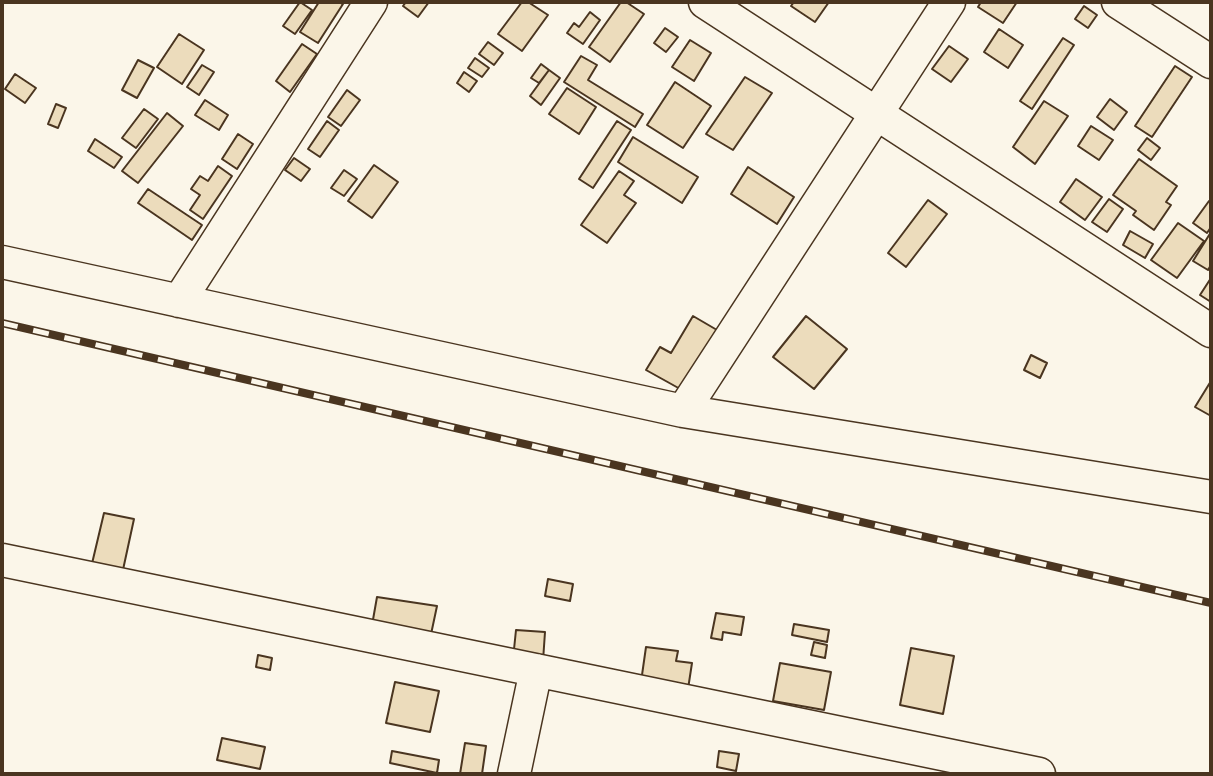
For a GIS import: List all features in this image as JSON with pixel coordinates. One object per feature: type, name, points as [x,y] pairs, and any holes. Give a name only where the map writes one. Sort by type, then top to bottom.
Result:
[{"type":"street","points":[[179,301],[371,2]]},
{"type":"street","points":[[705,2],[1211,331]]},
{"type":"street","points":[[683,411],[949,2]]},
{"type":"street","points":[[1118,2],[1211,62]]},
{"type":"street","points":[[2,262],[683,411],[1211,497]]},
{"type":"street","points":[[2,560],[1039,774]]},
{"type":"street","points":[[514,774],[536,670]]},
{"type":"building","points":[[300,2],[312,10],[295,34],[283,26]]},
{"type":"building","points":[[319,2],[343,4],[318,43],[300,32]]},
{"type":"building","points":[[406,2],[429,2],[418,17],[403,6]]},
{"type":"building","points":[[522,2],[528,2],[548,15],[522,51],[498,34]]},
{"type":"building","points":[[621,2],[626,2],[644,14],[610,62],[589,47]]},
{"type":"building","points":[[794,2],[829,2],[815,22],[791,6]]},
{"type":"building","points":[[981,2],[1017,2],[1003,23],[978,7]]},
{"type":"building","points":[[1084,6],[1097,15],[1088,28],[1075,19]]},
{"type":"building","points":[[590,12],[600,20],[583,44],[567,33],[574,23],[579,27]]},
{"type":"building","points":[[665,28],[678,37],[666,52],[654,43]]},
{"type":"building","points":[[999,29],[1023,45],[1008,68],[984,52]]},
{"type":"building","points":[[179,34],[204,50],[182,84],[157,67]]},
{"type":"building","points":[[1063,38],[1074,45],[1032,109],[1020,101]]},
{"type":"building","points":[[690,40],[711,53],[694,81],[672,67]]},
{"type":"building","points":[[488,42],[503,53],[494,65],[479,54]]},
{"type":"building","points":[[302,44],[317,54],[290,92],[276,81]]},
{"type":"building","points":[[949,46],[968,59],[951,82],[932,69]]},
{"type":"building","points":[[581,56],[597,65],[588,80],[643,114],[635,127],[564,82]]},
{"type":"building","points":[[475,58],[489,68],[482,77],[468,68]]},
{"type":"building","points":[[138,60],[154,68],[137,98],[122,90]]},
{"type":"building","points":[[541,64],[549,70],[539,83],[531,78]]},
{"type":"building","points":[[202,65],[214,72],[199,95],[187,87]]},
{"type":"building","points":[[1175,66],[1192,77],[1152,137],[1135,126]]},
{"type":"building","points":[[549,70],[560,78],[541,105],[530,96]]},
{"type":"building","points":[[464,72],[477,81],[469,92],[457,83]]},
{"type":"building","points":[[15,74],[36,88],[25,103],[5,89]]},
{"type":"building","points":[[745,77],[772,93],[733,150],[706,134]]},
{"type":"building","points":[[675,82],[711,106],[683,148],[647,125]]},
{"type":"building","points":[[567,88],[596,107],[579,134],[549,114]]},
{"type":"building","points":[[347,90],[360,100],[341,126],[328,117]]},
{"type":"building","points":[[1110,99],[1127,112],[1114,130],[1097,117]]},
{"type":"building","points":[[205,100],[228,115],[219,130],[195,115]]},
{"type":"building","points":[[1044,101],[1068,116],[1035,164],[1013,147]]},
{"type":"building","points":[[56,104],[66,108],[58,128],[48,124]]},
{"type":"building","points":[[144,109],[158,119],[136,148],[122,138]]},
{"type":"building","points":[[167,113],[183,126],[138,183],[122,171]]},
{"type":"building","points":[[327,121],[339,130],[320,157],[308,149]]},
{"type":"building","points":[[617,121],[631,130],[593,188],[579,179]]},
{"type":"building","points":[[1091,126],[1113,140],[1099,160],[1078,146]]},
{"type":"building","points":[[238,134],[253,144],[237,169],[222,159]]},
{"type":"building","points":[[633,137],[698,177],[682,203],[618,162]]},
{"type":"building","points":[[1147,138],[1160,148],[1151,160],[1138,150]]},
{"type":"building","points":[[95,139],[122,157],[114,168],[88,151]]},
{"type":"building","points":[[294,158],[310,169],[301,181],[285,170]]},
{"type":"building","points":[[1139,159],[1177,186],[1166,202],[1171,205],[1154,230],[1133,215],[1136,211],[1113,195]]},
{"type":"building","points":[[374,165],[398,182],[372,218],[348,201]]},
{"type":"building","points":[[218,166],[232,176],[203,219],[190,210],[200,195],[191,189],[200,176],[208,181]]},
{"type":"building","points":[[748,167],[794,197],[777,224],[731,194]]},
{"type":"building","points":[[344,170],[357,179],[344,196],[331,188]]},
{"type":"building","points":[[619,171],[634,181],[624,195],[636,203],[607,243],[581,225]]},
{"type":"building","points":[[1076,179],[1102,197],[1085,220],[1060,202]]},
{"type":"building","points":[[148,189],[202,225],[192,240],[138,203]]},
{"type":"building","points":[[1109,199],[1123,209],[1107,232],[1092,222]]},
{"type":"building","points":[[928,200],[947,214],[906,267],[888,253]]},
{"type":"building","points":[[1209,201],[1211,227],[1207,233],[1193,223]]},
{"type":"building","points":[[1178,223],[1204,241],[1177,278],[1151,260]]},
{"type":"building","points":[[1130,231],[1153,244],[1145,258],[1123,245]]},
{"type":"building","points":[[1211,232],[1211,265],[1208,270],[1193,261]]},
{"type":"building","points":[[1211,278],[1211,302],[1200,295]]},
{"type":"building","points":[[693,316],[717,330],[682,390],[646,370],[660,347],[671,353]]},
{"type":"building","points":[[806,316],[847,349],[814,389],[773,357]]},
{"type":"building","points":[[1031,355],[1047,363],[1040,378],[1024,370]]},
{"type":"building","points":[[1211,381],[1211,416],[1195,407]]},
{"type":"building","points":[[104,513],[134,519],[121,579],[90,572]]},
{"type":"building","points":[[548,579],[573,584],[570,601],[545,596]]},
{"type":"building","points":[[377,597],[437,606],[430,639],[371,631]]},
{"type":"building","points":[[716,613],[744,617],[741,635],[723,632],[722,640],[711,638]]},
{"type":"building","points":[[794,624],[829,630],[827,642],[792,635]]},
{"type":"building","points":[[516,630],[545,632],[543,661],[513,659]]},
{"type":"building","points":[[814,642],[827,645],[825,658],[811,655]]},
{"type":"building","points":[[646,647],[678,651],[676,661],[692,663],[688,689],[641,682]]},
{"type":"building","points":[[911,648],[954,656],[943,714],[900,705]]},
{"type":"building","points":[[258,655],[272,658],[270,670],[256,667]]},
{"type":"building","points":[[780,663],[831,672],[824,710],[773,701]]},
{"type":"building","points":[[395,682],[439,691],[430,732],[386,723]]},
{"type":"building","points":[[222,738],[265,747],[260,769],[217,760]]},
{"type":"building","points":[[465,743],[486,746],[482,774],[460,774]]},
{"type":"building","points":[[392,751],[439,760],[437,773],[390,763]]},
{"type":"building","points":[[719,751],[739,754],[736,771],[717,767]]},
{"type":"railway","points":[[2,323],[1211,603]]}]
